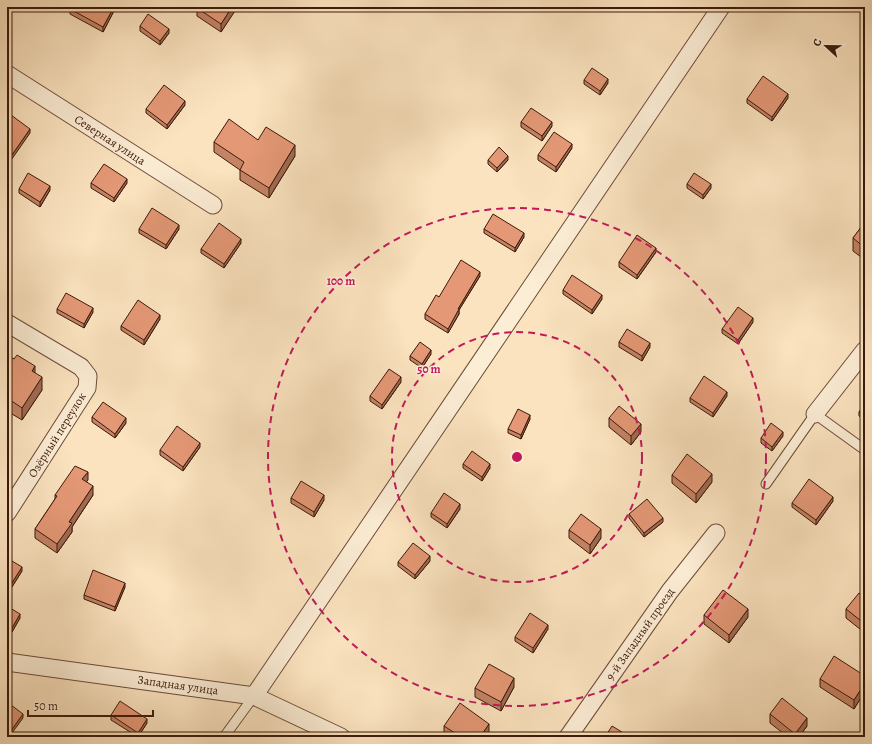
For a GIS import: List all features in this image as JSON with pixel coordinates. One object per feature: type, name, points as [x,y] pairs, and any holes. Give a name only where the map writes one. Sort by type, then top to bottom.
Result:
[{"type":"street","points":[[254,696],[721,7]]},
{"type":"street","name":"Северная улица","points":[[7,74],[213,205]]},
{"type":"street","name":"Озёрный переулок","points":[[7,323],[81,367],[88,376],[87,388],[7,513]]},
{"type":"street","points":[[815,414],[865,350]]},
{"type":"street","name":"9-й Западный проезд","points":[[568,737],[670,591],[716,532]]},
{"type":"street","name":"Западная улица","points":[[7,662],[254,696],[341,737]]},
{"type":"lane","points":[[766,484],[815,414],[865,450]]},
{"type":"lane","points":[[224,737],[254,696]]},
{"type":"building","points":[[71,7],[114,7],[103,27],[70,9]]},
{"type":"building","points":[[197,7],[232,7],[221,24]]},
{"type":"building","points":[[148,14],[169,29],[160,41],[140,26]]},
{"type":"building","points":[[592,68],[608,79],[600,91],[584,80]]},
{"type":"building","points":[[763,76],[788,94],[772,117],[747,99]]},
{"type":"building","points":[[164,85],[185,101],[167,125],[146,109]]},
{"type":"building","points":[[531,108],[552,122],[542,136],[521,122]]},
{"type":"building","points":[[7,112],[30,129],[7,162]]},
{"type":"building","points":[[229,119],[258,140],[266,127],[295,145],[269,188],[240,170],[244,162],[214,142]]},
{"type":"building","points":[[554,132],[572,144],[556,167],[538,155]]},
{"type":"building","points":[[499,147],[508,156],[497,168],[488,160]]},
{"type":"building","points":[[104,164],[127,179],[114,198],[91,183]]},
{"type":"building","points":[[28,173],[50,186],[40,202],[19,189]]},
{"type":"building","points":[[694,173],[711,184],[703,195],[687,184]]},
{"type":"building","points":[[152,208],[179,225],[166,245],[139,229]]},
{"type":"building","points":[[493,214],[524,233],[515,248],[484,229]]},
{"type":"building","points":[[865,222],[865,248],[853,238]]},
{"type":"building","points":[[219,223],[241,239],[224,264],[201,249]]},
{"type":"building","points":[[637,235],[656,248],[637,275],[619,262]]},
{"type":"building","points":[[461,260],[480,272],[448,329],[425,314],[436,295],[439,297]]},
{"type":"building","points":[[572,275],[602,295],[592,310],[563,290]]},
{"type":"building","points":[[66,293],[93,308],[84,324],[57,309]]},
{"type":"building","points":[[138,300],[160,315],[144,340],[121,326]]},
{"type":"building","points":[[738,307],[753,318],[738,340],[722,329]]},
{"type":"building","points":[[627,329],[650,343],[642,356],[619,342]]},
{"type":"building","points":[[420,342],[431,350],[422,364],[410,356]]},
{"type":"building","points":[[7,355],[14,359],[17,355],[35,366],[32,371],[42,377],[22,408],[7,398]]},
{"type":"building","points":[[389,369],[401,377],[382,405],[370,396]]},
{"type":"building","points":[[704,376],[727,392],[713,413],[690,398]]},
{"type":"building","points":[[103,402],[126,418],[115,434],[92,417]]},
{"type":"building","points":[[865,404],[865,416],[859,412]]},
{"type":"building","points":[[619,406],[641,424],[631,436],[609,418]]},
{"type":"building","points":[[518,409],[530,415],[521,435],[508,429]]},
{"type":"building","points":[[771,423],[783,432],[772,447],[761,438]]},
{"type":"building","points":[[177,426],[200,443],[183,467],[160,450]]},
{"type":"building","points":[[472,451],[490,464],[482,477],[463,464]]},
{"type":"building","points":[[687,454],[712,474],[696,494],[672,475]]},
{"type":"building","points":[[75,466],[88,472],[82,479],[93,486],[69,522],[72,523],[57,544],[35,529],[57,496],[55,495]]},
{"type":"building","points":[[809,479],[833,497],[816,520],[792,503]]},
{"type":"building","points":[[301,481],[324,495],[314,512],[291,498]]},
{"type":"building","points":[[444,493],[460,504],[447,524],[431,513]]},
{"type":"building","points":[[647,499],[663,518],[644,533],[629,514]]},
{"type":"building","points":[[581,514],[601,529],[590,545],[569,530]]},
{"type":"building","points":[[413,543],[430,556],[415,575],[398,562]]},
{"type":"building","points":[[7,558],[22,567],[10,586],[7,584]]},
{"type":"building","points":[[93,570],[125,583],[115,607],[84,595]]},
{"type":"building","points":[[723,590],[748,609],[729,635],[704,615]]},
{"type":"building","points":[[859,593],[865,597],[865,624],[846,609]]},
{"type":"building","points":[[7,606],[20,614],[12,628],[7,625]]},
{"type":"building","points":[[530,613],[548,625],[533,648],[515,637]]},
{"type":"building","points":[[834,656],[865,676],[865,683],[854,700],[820,679]]},
{"type":"building","points":[[489,664],[514,678],[501,702],[475,688]]},
{"type":"building","points":[[782,698],[807,718],[795,734],[770,714]]},
{"type":"building","points":[[120,701],[147,719],[138,733],[111,715]]},
{"type":"building","points":[[7,702],[23,714],[7,736]]},
{"type":"building","points":[[460,703],[489,724],[480,737],[461,737],[444,726]]},
{"type":"building","points":[[612,726],[630,737],[605,737]]}]
